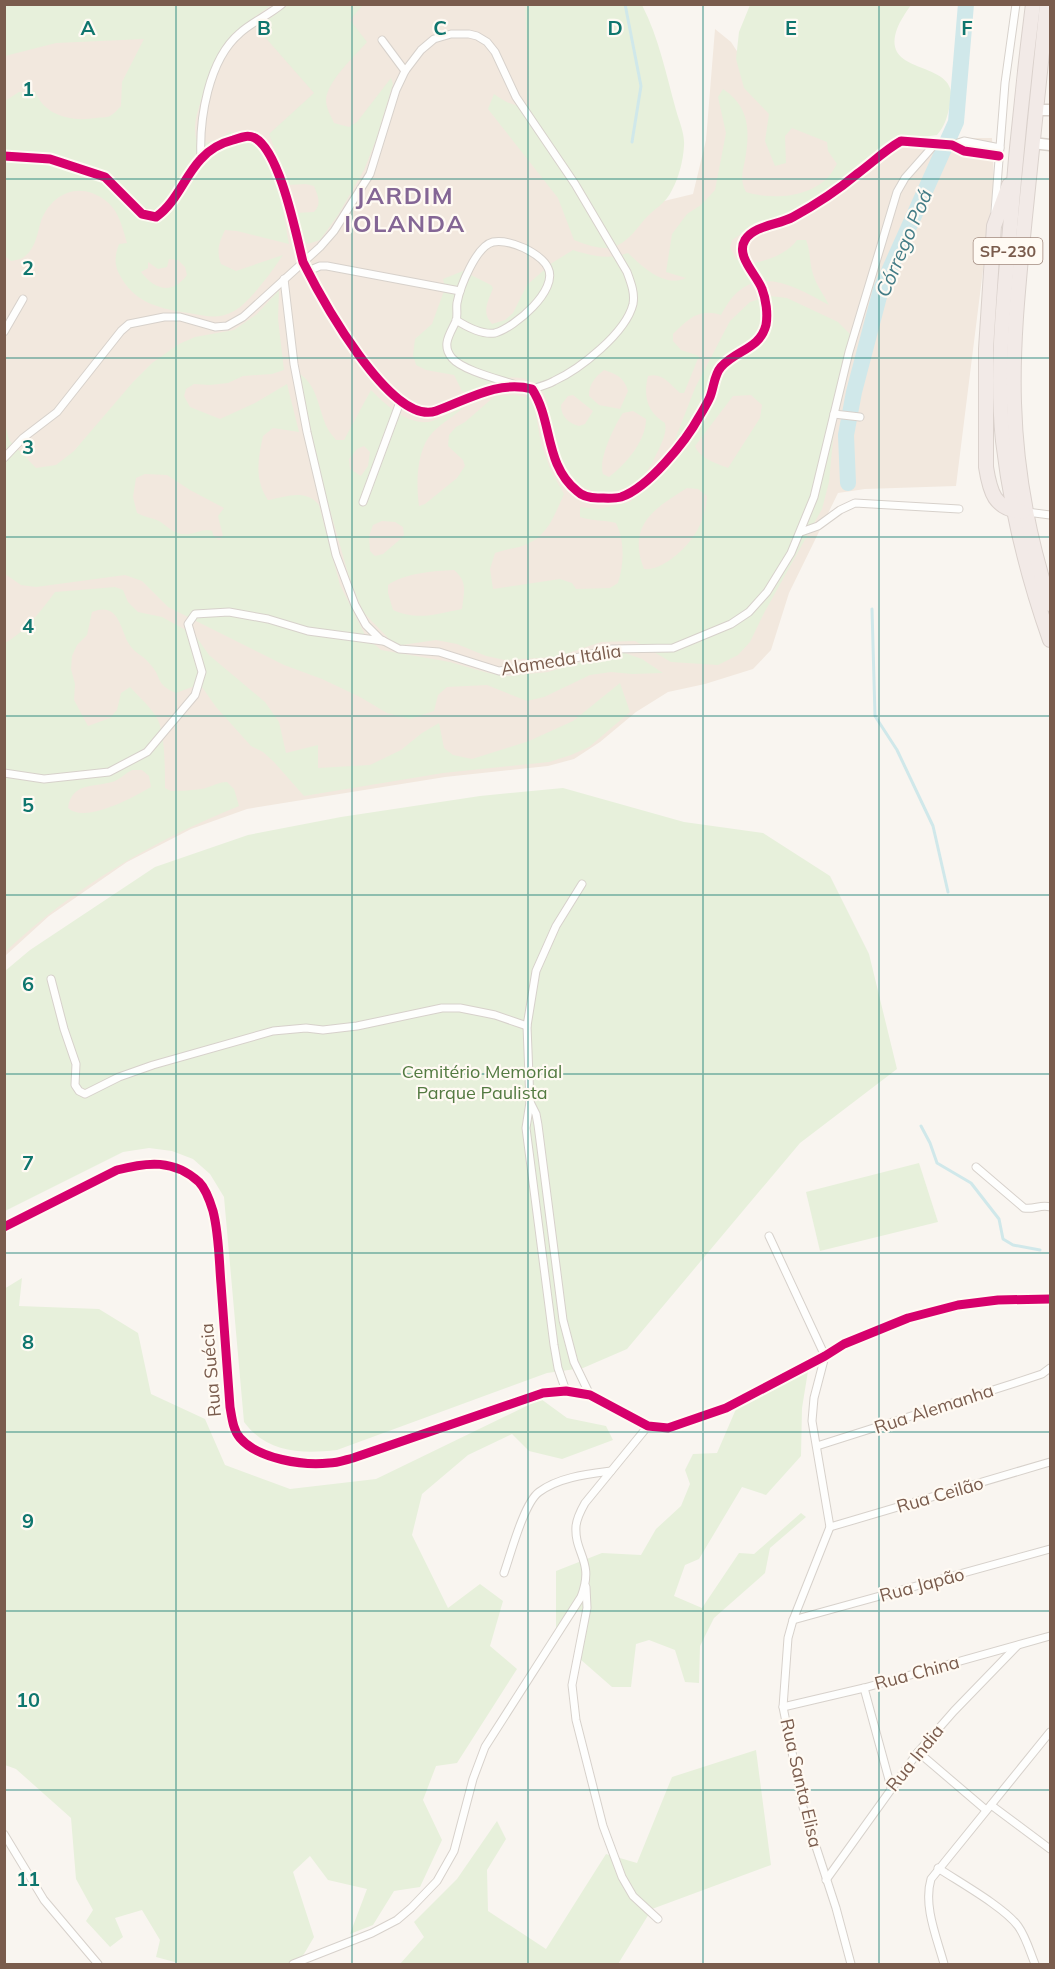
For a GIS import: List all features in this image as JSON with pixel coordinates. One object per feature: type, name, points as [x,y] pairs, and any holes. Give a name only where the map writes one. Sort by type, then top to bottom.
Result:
[{"type":"highway","name":"SP-230","points":[[1033,4],[1015,170],[1001,343],[1004,441],[1021,512],[1050,604]]},
{"type":"highway","name":"SP-230","points":[[1040,572],[1018,528],[1021,512],[1014,404],[1014,363],[1016,315],[1047,4]]},
{"type":"highway","points":[[1015,170],[994,226],[986,349],[986,467],[988,483],[1000,505],[1021,512]]},
{"type":"highway","points":[[1040,572],[1050,640]]},
{"type":"street","points":[[201,158],[201,122],[214,72],[221,56],[240,33],[282,4]]},
{"type":"street","points":[[994,226],[1005,83],[1016,4]]},
{"type":"street","points":[[4,459],[23,438],[57,412],[129,324],[164,317],[180,317],[215,327],[227,326],[243,317],[334,231],[370,174],[396,90],[405,70],[421,50],[434,39],[451,34],[469,34],[487,42],[495,52],[516,97],[575,184],[627,272],[633,288],[633,302],[630,313],[618,332],[577,368],[554,382],[532,389],[467,368],[454,361],[448,353],[447,339],[456,320],[460,291],[482,249],[492,242],[516,245],[532,252],[549,269],[549,283],[543,297],[509,326],[495,333],[469,328],[456,320]]},
{"type":"street","points":[[382,40],[405,70]]},
{"type":"street","points":[[1035,110],[1050,110]]},
{"type":"street","points":[[4,156],[50,159],[105,177],[142,214],[156,217],[166,210],[201,158],[222,143],[247,136],[256,138],[272,160],[288,200],[303,262],[330,310],[374,375],[400,402],[414,410],[434,412],[477,393],[522,386]]},
{"type":"street","points":[[532,389],[542,408],[553,457],[566,480],[588,498],[620,497],[638,486],[676,451],[691,432],[710,397],[721,368],[732,358],[754,345],[763,335],[767,313],[763,290],[742,253],[743,243],[748,237],[762,228],[791,218],[810,207],[837,190],[901,141],[952,145],[964,151],[999,156]]},
{"type":"street","points":[[952,145],[964,141],[1000,147]]},
{"type":"street","points":[[1032,143],[1050,145]]},
{"type":"street","name":"Alameda Itália","points":[[284,279],[294,364],[336,555],[355,605],[366,625],[383,641],[399,649],[439,652],[499,671],[547,666],[612,649],[673,648],[731,624],[749,612],[767,592],[791,553],[814,497],[875,262],[897,192],[905,178],[939,144]]},
{"type":"street","points":[[308,271],[327,266],[460,291]]},
{"type":"street","points":[[4,332],[23,299]]},
{"type":"street","points":[[363,502],[400,402]]},
{"type":"street","points":[[834,414],[860,417]]},
{"type":"street","points":[[801,532],[818,526],[840,510],[855,503],[959,509]]},
{"type":"street","points":[[1021,512],[1050,515]]},
{"type":"street","points":[[4,773],[44,779],[109,771],[147,752],[195,695],[202,672],[188,624],[195,614],[229,612],[268,619],[308,631],[383,641]]},
{"type":"street","points":[[566,1391],[558,1368],[526,1128],[530,1102],[527,1026],[536,971],[556,926],[582,884]]},
{"type":"street","points":[[51,979],[76,1064],[75,1085],[79,1091],[86,1094],[119,1077],[153,1065],[273,1031],[306,1028],[323,1030],[357,1026],[442,1008],[460,1008],[495,1015],[527,1026]]},
{"type":"street","points":[[530,1102],[538,1125],[563,1320],[574,1362],[590,1395]]},
{"type":"street","name":"Rua Suécia","points":[[4,1227],[117,1170],[133,1166],[148,1163],[172,1166],[199,1182],[207,1194],[216,1230],[233,1425],[240,1438],[267,1455],[297,1462],[330,1464],[543,1393],[566,1391],[590,1395],[648,1426]]},
{"type":"street","points":[[976,1167],[1024,1208],[1043,1205],[1050,1207]]},
{"type":"street","points":[[769,1236],[825,1356],[814,1398],[813,1421],[830,1527]]},
{"type":"street","points":[[658,1919],[633,1896],[622,1877],[603,1826],[576,1720],[572,1685],[587,1608],[586,1569],[577,1538],[576,1525],[585,1503],[648,1426],[668,1428],[726,1408],[844,1344],[908,1318],[958,1305],[998,1300],[1050,1299]]},
{"type":"street","name":"Rua Alemanha","points":[[817,1446],[1042,1374],[1050,1368]]},
{"type":"street","name":"Rua Ceilão","points":[[830,1527],[1050,1462]]},
{"type":"street","points":[[504,1573],[530,1503],[538,1492],[554,1483],[576,1476],[611,1471]]},
{"type":"street","name":"Rua Santa Elisa","points":[[830,1527],[793,1620],[786,1657],[783,1707],[803,1807],[836,1908],[851,1965]]},
{"type":"street","name":"Rua Japão","points":[[793,1620],[1050,1549]]},
{"type":"street","points":[[293,1965],[372,1933],[397,1920],[437,1881],[454,1851],[473,1779],[485,1747],[586,1586]]},
{"type":"street","name":"Rua China","points":[[783,1707],[864,1688],[1050,1636]]},
{"type":"street","name":"Rua India","points":[[826,1880],[918,1752],[1017,1646]]},
{"type":"street","points":[[864,1688],[891,1787]]},
{"type":"street","points":[[944,1965],[928,1902],[931,1879],[1050,1732]]},
{"type":"street","points":[[918,1752],[989,1807],[1050,1849]]},
{"type":"street","points":[[4,1834],[44,1900],[98,1965]]},
{"type":"street","points":[[4,1848],[13,1848]]},
{"type":"street","points":[[938,1868],[1004,1912],[1017,1924],[1025,1937],[1035,1965]]},
{"type":"shaded area","points":[[206,5],[528,5],[660,202],[693,194],[706,140],[715,29],[731,42],[755,79],[833,138],[992,138],[994,182],[956,486],[865,489],[838,493],[789,593],[771,650],[753,669],[705,684],[668,692],[636,712],[600,742],[574,759],[548,766],[445,777],[247,809],[191,829],[127,862],[49,916],[5,956],[5,45]]},
{"type":"green space","points":[[4,5],[272,5],[245,24],[227,42],[215,63],[203,94],[195,127],[196,139],[203,144],[230,132],[246,138],[259,148],[275,176],[289,244],[225,230],[219,247],[221,264],[236,271],[283,255],[247,301],[228,314],[212,317],[169,310],[143,300],[128,287],[117,270],[116,258],[119,244],[127,243],[116,213],[100,197],[84,191],[61,196],[49,206],[41,221],[34,245],[24,257],[11,261],[5,256],[5,101],[19,92],[35,91],[45,106],[60,115],[78,119],[109,117],[121,106],[122,82],[144,39],[56,43],[5,56]],"holes":[[[169,259],[178,260],[185,267],[187,275],[170,288],[152,283],[141,272],[148,268],[148,262],[158,269],[167,267]]]},
{"type":"green space","points":[[288,5],[363,5],[350,20],[367,42],[342,69],[331,85],[326,100],[334,123],[349,127],[357,122],[391,78],[393,84],[364,170],[338,215],[320,240],[308,244],[300,239],[294,213],[314,212],[319,203],[317,193],[314,186],[288,185],[269,134],[314,93],[257,28]]},
{"type":"green space","points":[[525,5],[642,5],[653,30],[683,132],[683,157],[677,180],[669,195],[621,244],[606,248],[574,240],[558,198],[488,109],[494,94],[511,104],[530,106]]},
{"type":"green space","points":[[750,5],[911,5],[897,29],[895,45],[900,55],[909,62],[945,80],[951,90],[947,117],[937,135],[909,139],[878,162],[852,187],[796,222],[763,222],[732,240],[730,247],[736,259],[748,265],[781,254],[797,240],[806,240],[814,278],[829,305],[785,284],[770,281],[757,282],[744,287],[732,298],[721,315],[706,313],[694,316],[673,334],[673,341],[681,350],[699,356],[684,393],[680,393],[662,377],[648,376],[646,397],[650,409],[665,423],[663,439],[650,467],[642,477],[625,488],[605,492],[585,488],[576,483],[560,460],[555,447],[548,405],[540,388],[526,379],[509,378],[493,382],[469,393],[462,391],[454,375],[426,370],[416,365],[413,355],[415,339],[432,324],[445,288],[443,279],[463,271],[493,288],[486,311],[492,324],[505,320],[513,313],[527,285],[552,263],[573,250],[600,256],[628,253],[647,270],[662,278],[678,280],[686,278],[666,272],[672,234],[687,214],[701,205],[715,190],[726,133],[718,97],[723,89],[739,104],[746,120],[747,149],[742,177],[746,192],[767,196],[801,193],[812,189],[829,176],[837,164],[828,151],[827,142],[792,128],[785,136],[786,163],[775,166],[765,141],[769,114],[744,88],[736,59],[739,32]],"holes":[[[604,370],[619,377],[626,386],[628,391],[620,409],[599,405],[589,396],[593,381]],[[573,395],[593,411],[585,424],[575,425],[564,416],[561,405],[568,396]],[[633,411],[646,419],[645,427],[643,436],[634,451],[609,477],[603,474],[603,460],[611,434],[623,413]]]},
{"type":"green space","points":[[279,290],[278,319],[284,370],[272,374],[243,376],[228,383],[194,384],[186,389],[184,396],[190,407],[220,419],[255,403],[287,384],[299,432],[273,428],[263,436],[259,461],[261,484],[268,500],[302,495],[319,505],[340,585],[366,637],[381,650],[450,662],[508,676],[548,672],[619,651],[642,659],[663,673],[611,672],[590,675],[544,697],[527,701],[487,685],[447,687],[438,695],[434,711],[410,719],[387,713],[360,697],[322,679],[284,665],[168,607],[142,581],[125,575],[36,587],[21,585],[5,574],[4,419],[9,440],[36,468],[56,465],[74,451],[152,363],[179,344],[195,337],[234,330],[257,314]],"holes":[[[145,474],[167,475],[224,508],[218,516],[223,536],[219,540],[214,537],[212,531],[206,530],[180,534],[159,521],[137,513],[133,497],[136,478]]]},
{"type":"green space","points":[[770,296],[787,298],[838,322],[850,334],[852,350],[834,429],[829,482],[822,509],[750,642],[738,655],[718,665],[671,662],[635,641],[601,642],[557,657],[505,660],[486,656],[457,644],[436,640],[402,645],[392,642],[363,612],[349,577],[320,475],[298,373],[313,388],[326,425],[336,440],[344,440],[371,390],[396,412],[420,422],[432,421],[463,408],[427,439],[418,467],[419,506],[425,504],[457,478],[465,466],[463,460],[448,446],[449,435],[456,427],[495,396],[527,397],[534,403],[541,444],[551,471],[564,494],[548,526],[536,539],[519,547],[495,553],[490,569],[493,589],[560,579],[572,583],[576,589],[610,588],[618,583],[621,568],[623,553],[619,530],[616,523],[580,517],[580,507],[599,509],[630,502],[656,478],[671,450],[695,388],[730,321],[750,302]],"holes":[[[751,395],[762,405],[760,418],[728,468],[704,457],[695,446],[733,396]],[[364,446],[370,452],[368,466],[361,476],[350,469],[349,459],[357,449]],[[687,488],[698,489],[707,496],[700,524],[685,547],[658,567],[644,569],[640,554],[641,530],[646,520],[664,503]],[[382,521],[395,522],[403,527],[404,536],[383,554],[375,556],[370,551],[369,536],[373,525]],[[454,570],[458,574],[464,587],[462,609],[419,616],[393,610],[388,585],[411,575]]]},
{"type":"green space","points":[[115,587],[123,590],[128,602],[138,612],[162,617],[195,635],[209,655],[265,702],[279,722],[286,753],[318,745],[318,768],[370,765],[401,750],[439,723],[444,748],[453,755],[472,759],[529,741],[573,721],[620,683],[630,712],[589,747],[549,762],[443,773],[304,796],[274,762],[263,752],[251,746],[216,707],[202,687],[192,687],[176,693],[169,690],[161,683],[147,660],[131,647],[113,613],[108,610],[92,612],[87,635],[77,645],[72,656],[71,669],[75,684],[74,700],[88,726],[110,718],[117,710],[121,693],[130,687],[158,720],[164,753],[165,788],[171,791],[195,790],[227,782],[234,789],[239,806],[175,835],[115,868],[58,907],[5,952],[5,643],[26,627],[55,592]],"holes":[[[132,770],[142,770],[149,776],[151,787],[133,797],[110,807],[86,813],[68,808],[70,799],[79,789],[115,781]]]},
{"type":"green space","name":"Cemitério Memorial Parque Paulista","points":[[563,788],[684,822],[763,833],[830,876],[869,954],[897,1069],[800,1143],[627,1349],[583,1368],[547,1373],[337,1450],[311,1452],[274,1446],[253,1432],[244,1422],[224,1197],[210,1174],[193,1159],[172,1151],[149,1148],[123,1152],[5,1211],[5,971],[30,950],[155,867],[248,835],[341,817],[480,796]]},
{"type":"green space","points":[[919,1163],[938,1222],[820,1251],[806,1192]]},
{"type":"green space","points":[[22,1278],[19,1306],[99,1309],[138,1333],[151,1394],[205,1419],[225,1465],[290,1489],[376,1479],[541,1399],[567,1418],[606,1426],[613,1440],[562,1459],[529,1451],[512,1434],[468,1455],[422,1494],[412,1535],[448,1608],[480,1584],[503,1601],[490,1646],[517,1669],[457,1763],[436,1766],[423,1800],[442,1840],[420,1887],[394,1891],[373,1925],[350,1934],[367,1889],[328,1880],[310,1856],[293,1872],[314,1937],[304,1954],[294,1964],[182,1964],[156,1957],[160,1940],[142,1910],[115,1918],[123,1937],[110,1947],[86,1921],[93,1910],[76,1879],[71,1818],[16,1769],[5,1765],[4,1289]]},
{"type":"green space","points":[[808,1371],[802,1408],[801,1456],[766,1495],[742,1487],[699,1559],[685,1565],[674,1596],[702,1608],[739,1553],[754,1554],[801,1513],[806,1517],[770,1548],[765,1573],[714,1618],[700,1646],[699,1683],[685,1682],[675,1650],[649,1640],[636,1644],[631,1687],[612,1687],[580,1659],[589,1614],[572,1607],[556,1633],[556,1571],[602,1553],[641,1555],[656,1529],[681,1506],[690,1484],[685,1470],[693,1454],[717,1453],[736,1409]]},
{"type":"green space","points":[[756,1750],[771,1865],[652,1909],[618,1964],[400,1964],[424,1937],[414,1922],[457,1879],[497,1821],[506,1839],[487,1870],[488,1911],[546,1949],[606,1854],[637,1863],[672,1777]]},
{"type":"waterway","points":[[625,4],[641,86],[632,142]]},
{"type":"waterway","name":"Córrego Poá","points":[[848,483],[846,435],[854,392],[881,289],[956,122],[966,4]]},
{"type":"waterway","points":[[872,609],[875,716],[897,750],[933,826],[948,892]]},
{"type":"waterway","points":[[921,1126],[937,1163],[971,1183],[999,1219],[1003,1239],[1013,1245],[1040,1250]]},
{"type":"cycle path","points":[[4,156],[50,159],[105,177],[142,214],[156,217],[170,204],[195,166],[208,153],[220,145],[241,137],[255,138],[264,146],[279,176],[303,262],[341,328],[379,380],[399,399],[418,411],[436,411],[495,389],[507,387],[532,389],[539,401],[559,468],[566,480],[577,491],[592,498],[621,497],[632,492],[654,474],[693,427],[710,397],[721,367],[753,344],[763,333],[767,316],[765,297],[743,252],[745,240],[749,235],[760,228],[787,220],[818,202],[901,141],[952,145],[964,151],[999,156]]},
{"type":"cycle path","points":[[4,1227],[117,1170],[139,1165],[160,1164],[180,1169],[190,1175],[206,1192],[215,1220],[230,1407],[236,1431],[248,1445],[269,1456],[295,1462],[319,1464],[353,1458],[543,1393],[566,1391],[590,1395],[648,1426],[668,1428],[726,1408],[844,1344],[908,1318],[958,1305],[998,1300],[1050,1299]]},
{"type":"district","name":"JARDIM IOLANDA","points":[[405,210]]}]
